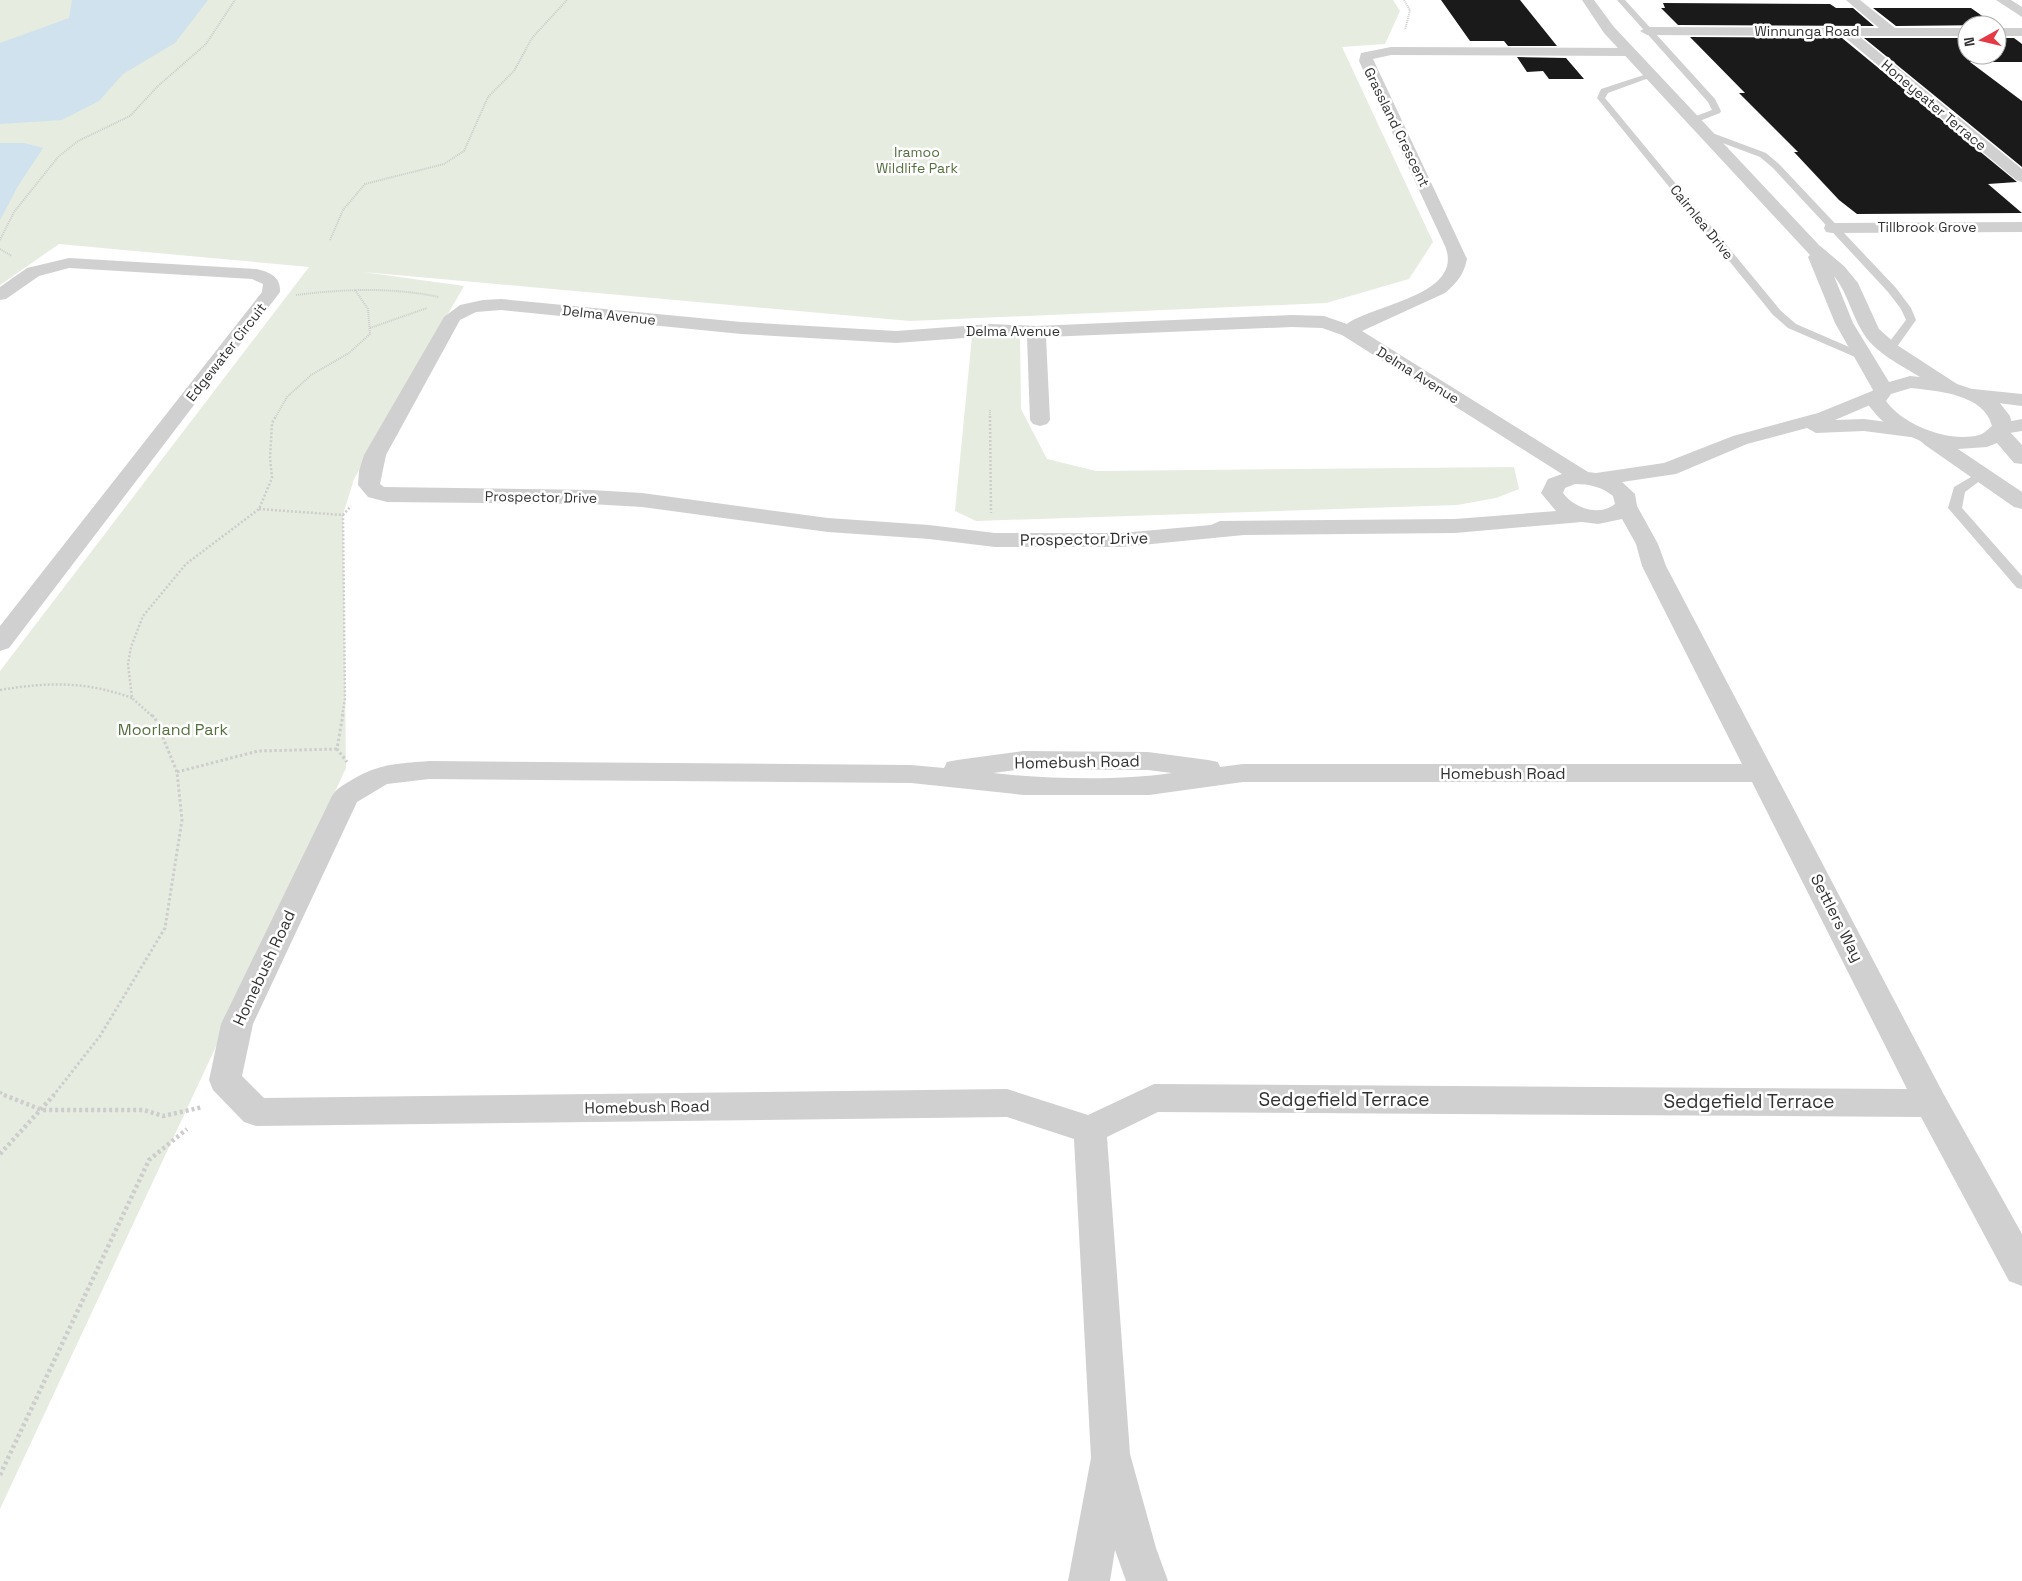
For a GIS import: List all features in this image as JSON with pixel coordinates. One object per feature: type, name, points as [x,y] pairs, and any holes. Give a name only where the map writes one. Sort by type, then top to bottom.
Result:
[{"type":"street","points":[[1588,0],[1609,30],[1653,75],[1813,249],[1838,270],[1852,287],[1871,331],[1890,349],[1949,387]]},
{"type":"street","points":[[1852,0],[1892,32]]},
{"type":"street","points":[[2002,0],[2022,13]]},
{"type":"street","name":"Winnunga Road","points":[[1647,31],[1957,32]]},
{"type":"street","name":"Honeyeater Terrace","points":[[1846,32],[2022,177]]},
{"type":"street","points":[[2007,32],[2022,32]]},
{"type":"street","name":"Grassland Crescent","points":[[1349,331],[1375,316],[1421,301],[1440,288],[1452,274],[1458,260],[1453,244],[1366,62],[1366,56],[1391,51],[1630,52]]},
{"type":"street","name":"Tillbrook Grove","points":[[1832,228],[2022,227]]},
{"type":"street","points":[[1813,249],[1838,311],[1849,333],[1866,358],[1879,392],[1876,403],[1881,413],[1893,423],[1918,434],[1983,474],[2022,502]]},
{"type":"street","name":"Edgewater Circuit","points":[[0,295],[33,272],[69,263],[256,274],[272,282],[268,298],[0,642]]},
{"type":"street","name":"Delma Avenue","points":[[476,307],[517,305],[818,334],[896,337],[991,330],[1036,332],[1314,321],[1349,331],[1518,438],[1590,478],[1617,488],[1626,503]]},
{"type":"street","name":"Prospector Drive","points":[[476,307],[458,312],[453,317],[375,455],[370,472],[369,485],[376,492],[387,496],[592,497],[642,500],[828,526],[929,532],[995,540],[1112,540],[1168,537],[1239,529],[1455,526],[1588,515],[1614,515],[1668,469]]},
{"type":"street","points":[[1036,332],[1040,420]]},
{"type":"street","points":[[1668,469],[1740,440],[1825,417],[1894,384],[1910,382],[1949,387],[1973,395],[2022,400]]},
{"type":"street","points":[[1973,395],[1997,412],[2008,428],[2022,458]]},
{"type":"street","points":[[1784,429],[1864,426],[1918,434],[1944,441],[1979,442],[1992,438],[2008,428]]},
{"type":"street","name":"Delma Avenue","points":[[1518,438],[1554,488],[1562,506],[1588,515]]},
{"type":"street","name":"Prospector Drive","points":[[1495,522],[1534,507],[1554,488],[1572,477],[1590,478],[1668,469]]},
{"type":"street","name":"Settlers Way","points":[[1626,503],[1647,544],[1654,566],[1931,1102],[2022,1269]]},
{"type":"street","name":"Settlers Way","points":[[1588,515],[1620,535],[1654,566]]},
{"type":"street","name":"Homebush Road","points":[[1090,1130],[1007,1102],[256,1112],[225,1080],[237,1024],[346,796],[381,775],[429,770],[911,774],[1024,786],[1149,786],[1243,773],[1762,773]]},
{"type":"street","name":"Sedgefield Terrace","points":[[1090,1130],[1154,1098],[1931,1102]]},
{"type":"street","points":[[1090,1130],[1110,1454],[1135,1548],[1147,1581]]},
{"type":"street","points":[[1089,1581],[1110,1454]]},
{"type":"lane","points":[[1621,0],[1712,102],[1717,112],[1694,120]]},
{"type":"lane","name":"Cairnlea Drive","points":[[1653,75],[1604,91],[1601,98],[1777,313],[1792,326],[1866,358]]},
{"type":"lane","points":[[1707,134],[1763,156],[1776,166],[1832,228],[1868,264],[1906,308],[1911,320],[1908,327],[1890,349]]},
{"type":"lane","points":[[1983,474],[1960,490],[1955,508],[2022,585]]},
{"type":"path","points":[[0,240],[14,212],[58,158],[78,141],[130,116],[158,86],[206,44],[235,0]]},
{"type":"path","points":[[330,240],[343,210],[365,184],[390,176],[444,164],[464,151],[488,97],[514,71],[532,38],[567,0]]},
{"type":"path","points":[[1403,35],[1410,10],[1404,0]]},
{"type":"path","points":[[289,296],[355,290],[400,292],[443,298]]},
{"type":"path","points":[[132,698],[128,664],[131,647],[143,616],[186,564],[259,509],[272,478],[270,458],[272,422],[287,398],[311,375],[350,353],[370,334],[368,310],[355,290]]},
{"type":"path","points":[[370,328],[433,306]]},
{"type":"path","points":[[990,410],[991,513]]},
{"type":"path","points":[[349,765],[337,749],[345,699],[343,515],[353,503]]},
{"type":"path","points":[[259,509],[343,515]]},
{"type":"path","points":[[0,690],[44,682],[75,682],[106,688],[132,698],[155,718],[177,772],[182,820],[165,928],[100,1036],[42,1110],[0,1154]]},
{"type":"path","points":[[177,772],[258,751],[337,749]]},
{"type":"path","points":[[0,1092],[8,1098],[42,1110],[144,1110],[163,1116],[243,1098]]},
{"type":"path","points":[[0,1475],[149,1160],[187,1129]]},
{"type":"green space","name":"Iramoo Wildlife Park","points":[[0,0],[1393,0],[1400,11],[1385,44],[1342,47],[1433,242],[1409,279],[1326,303],[910,321],[363,272],[464,286],[354,479],[343,515],[346,768],[0,1509],[0,671],[309,267],[59,244],[0,285]]},
{"type":"green space","points":[[972,336],[1020,336],[1021,409],[1047,459],[1096,471],[1514,467],[1519,489],[1496,498],[1457,505],[976,521],[955,511]]},
{"type":"water","points":[[72,0],[208,0],[175,43],[123,74],[99,101],[62,120],[0,124],[0,43],[69,18]]},
{"type":"water","points":[[0,143],[24,143],[43,148],[18,186],[0,220]]},
{"type":"building","points":[[1441,0],[1520,0],[1557,46],[1508,46],[1504,41],[1470,41]]},
{"type":"building","points":[[1663,3],[1830,4],[1836,8],[1853,8],[1874,26],[1678,25],[1661,8],[1665,8]]},
{"type":"building","points":[[1873,8],[1971,8],[1981,15],[1957,15],[1957,25],[1896,26]]},
{"type":"building","points":[[1690,37],[1842,38],[2017,182],[1988,184],[2022,213],[1857,214],[1839,200],[1794,152],[1798,152],[1739,93],[1745,93]]},
{"type":"building","points":[[1864,38],[1957,38],[1957,65],[1974,65],[2022,101],[2022,167]]},
{"type":"building","points":[[2007,38],[2014,38],[2022,44],[2022,62],[2007,62]]},
{"type":"building","points":[[1517,57],[1566,58],[1584,79],[1549,79],[1543,71],[1527,72]]},
{"type":"park label","name":"Moorland Park","points":[[173,729]]}]
